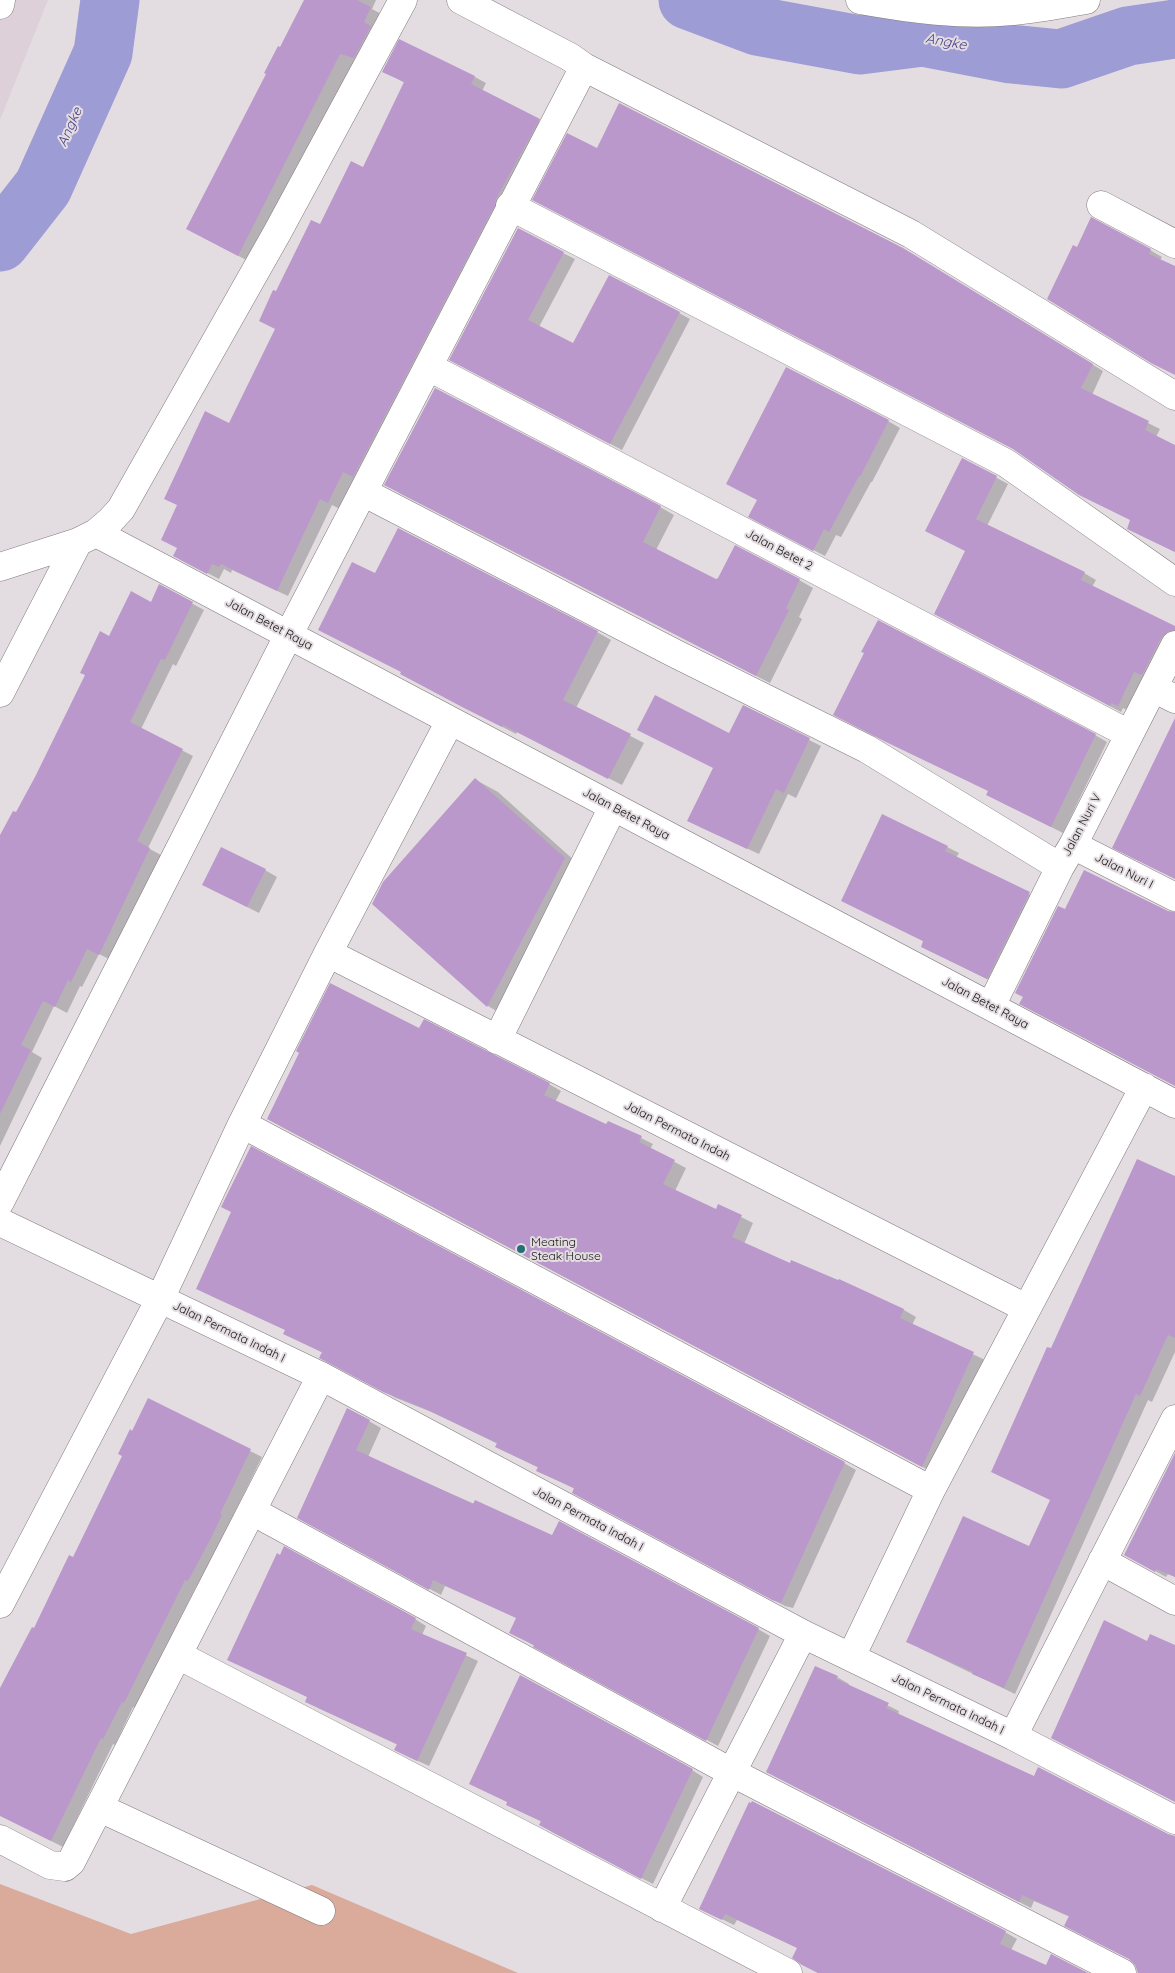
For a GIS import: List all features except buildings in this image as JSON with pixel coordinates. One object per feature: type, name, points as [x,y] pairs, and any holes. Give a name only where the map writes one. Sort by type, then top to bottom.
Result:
[{"type":"street","points":[[0,5],[1,0]]},
{"type":"street","points":[[0,566],[87,538],[110,522],[121,509],[277,234],[403,0]]},
{"type":"street","points":[[460,0],[570,57],[584,68],[911,234],[1175,396]]},
{"type":"street","points":[[860,0],[912,9],[950,12],[1086,0]]},
{"type":"street","points":[[0,1202],[289,634],[429,367],[510,206],[584,68]]},
{"type":"street","points":[[1100,205],[1175,244]]},
{"type":"street","points":[[510,206],[1006,463],[1175,582]]},
{"type":"street","name":"Jalan Betet 2","points":[[429,367],[1128,734]]},
{"type":"street","name":"Jalan Nuri I","points":[[363,492],[665,648],[867,749],[1066,856],[1175,897]]},
{"type":"street","points":[[0,693],[87,538]]},
{"type":"street","name":"Jalan Betet Raya","points":[[87,538],[289,634],[1175,1104]]},
{"type":"street","name":"Jalan Nuri V","points":[[991,1006],[1128,734],[1164,694],[1175,645]]},
{"type":"street","points":[[0,1604],[160,1299],[242,1124],[328,953],[450,720]]},
{"type":"street","points":[[497,1040],[613,807]]},
{"type":"street","name":"Jalan Permata Indah","points":[[328,953],[1026,1308]]},
{"type":"street","points":[[851,1657],[932,1490],[1026,1308],[1144,1088]]},
{"type":"street","points":[[242,1124],[932,1490]]},
{"type":"street","name":"Jalan Permata Indah I","points":[[0,1222],[321,1376],[803,1634],[1013,1736],[1175,1820]]},
{"type":"street","points":[[0,1839],[50,1865],[65,1867],[71,1862],[321,1376]]},
{"type":"street","points":[[1013,1736],[1175,1418]]},
{"type":"street","points":[[252,1511],[732,1772],[1122,1973]]},
{"type":"street","points":[[1102,1561],[1175,1601]]},
{"type":"street","points":[[662,1908],[803,1634]]},
{"type":"street","points":[[178,1654],[788,1973]]},
{"type":"street","points":[[100,1808],[321,1910]]},
{"type":"shaded area","points":[[0,0],[48,0],[0,120]]},
{"type":"shaded area","points":[[0,1884],[131,1934],[312,1885],[518,1973],[0,1973]]},
{"type":"waterway","name":"Angke","points":[[0,242],[43,187],[103,53],[110,0]]},
{"type":"waterway","name":"Angke","points":[[688,0],[757,26],[860,45],[923,37],[1011,54],[1061,59],[1128,36],[1175,29]]},
{"type":"place","name":"Meating Steak House","points":[[521,1249]]}]
